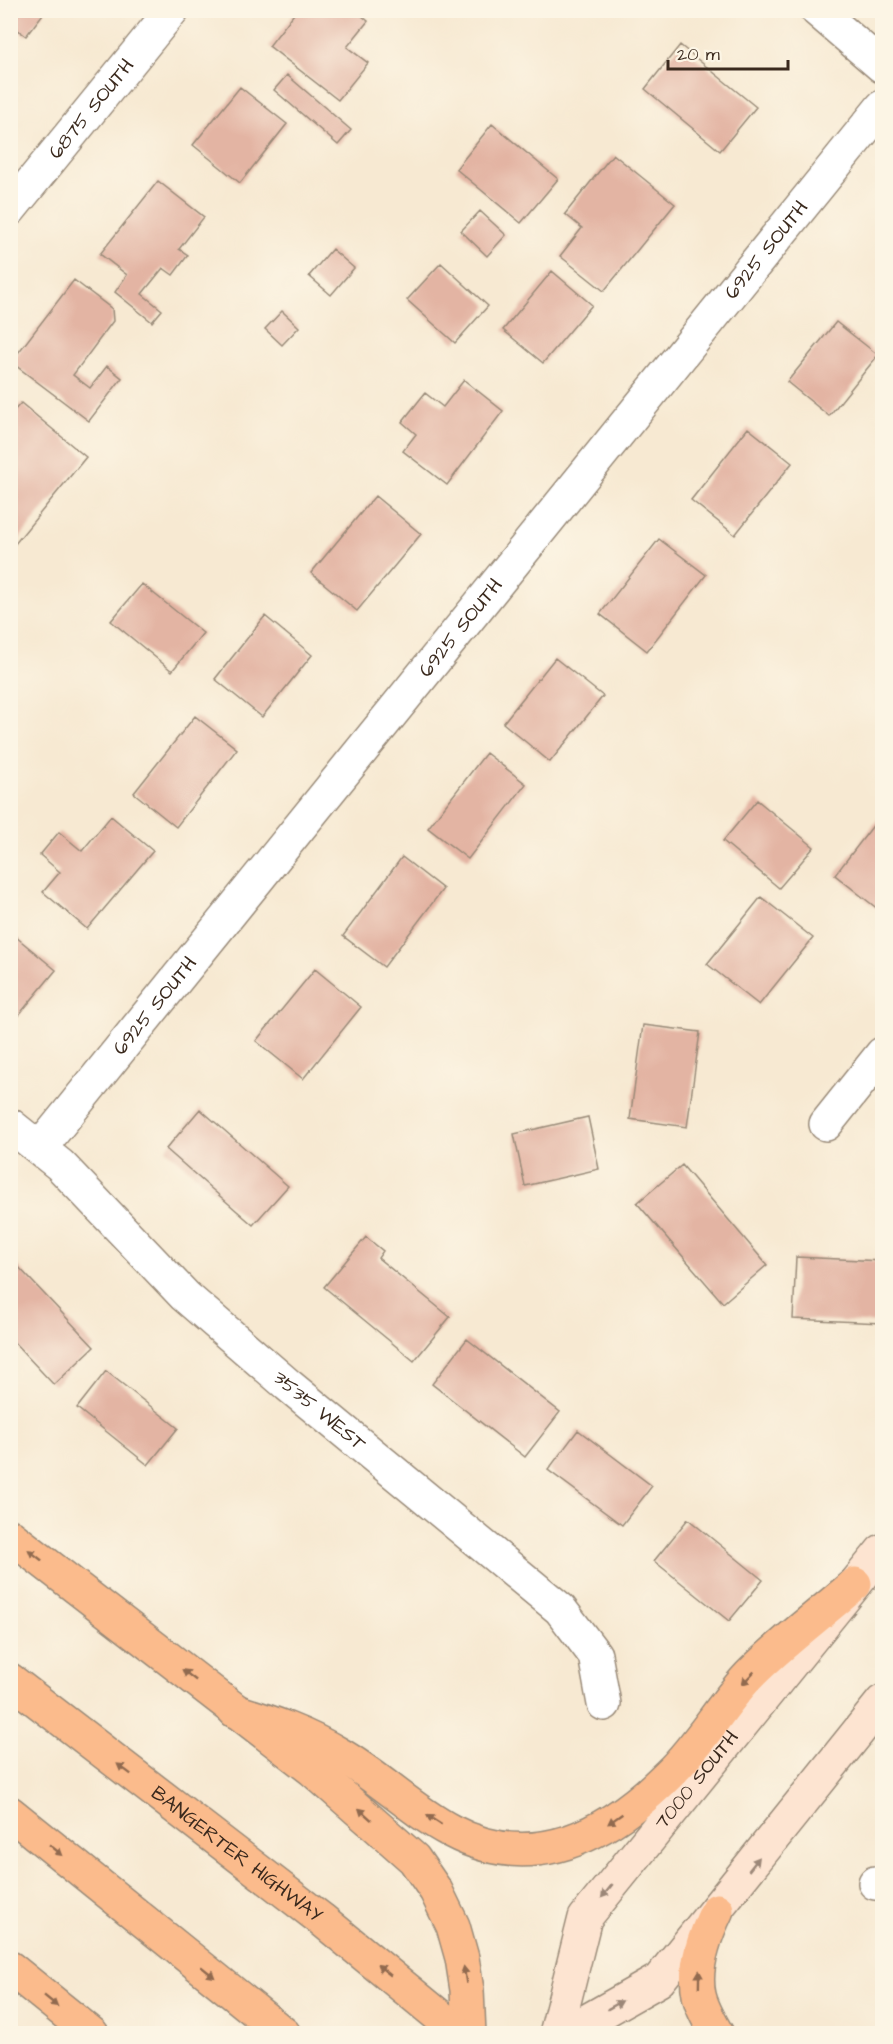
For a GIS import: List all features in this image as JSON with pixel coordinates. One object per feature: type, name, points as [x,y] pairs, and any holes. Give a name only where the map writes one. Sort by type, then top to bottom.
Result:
[{"type":"highway","points":[[10,1536],[361,1810],[414,1859],[436,1891],[453,1926],[462,1958],[469,2034]]},
{"type":"highway","points":[[235,1711],[301,1734],[340,1754],[431,1818],[475,1841],[499,1849],[546,1848],[593,1834],[634,1805],[670,1774],[747,1678],[855,1584]]},
{"type":"highway","name":"BANGERTER HIGHWAY","points":[[10,1680],[321,1919],[461,2034]]},
{"type":"highway","points":[[10,1813],[284,2034]]},
{"type":"highway","points":[[717,1910],[706,1933],[698,1977],[699,1995],[717,2034]]},
{"type":"highway","points":[[10,1968],[92,2034]]},
{"type":"main road","name":"7000 SOUTH","points":[[556,2034],[585,1918],[882,1551]]},
{"type":"main road","points":[[564,2034],[658,1980],[717,1910],[882,1702]]},
{"type":"street","name":"6875 SOUTH","points":[[10,209],[172,10]]},
{"type":"street","points":[[817,10],[882,66]]},
{"type":"street","name":"6925 SOUTH","points":[[40,1148],[882,107]]},
{"type":"street","points":[[826,1124],[882,1054]]},
{"type":"street","name":"3535 WEST","points":[[10,1125],[60,1165],[185,1296],[288,1385],[560,1609],[595,1655],[604,1704]]},
{"type":"building","points":[[10,10],[46,10],[26,36],[10,24]]},
{"type":"building","points":[[297,10],[355,10],[368,21],[347,47],[368,63],[338,100],[269,46]]},
{"type":"building","points":[[680,45],[756,107],[720,151],[645,89]]},
{"type":"building","points":[[287,75],[351,130],[338,145],[274,90]]},
{"type":"building","points":[[240,87],[287,124],[240,183],[193,145]]},
{"type":"building","points":[[492,124],[558,179],[521,223],[456,169]]},
{"type":"building","points":[[613,154],[675,204],[604,291],[560,256],[582,228],[565,214]]},
{"type":"building","points":[[158,181],[204,217],[179,249],[188,255],[173,275],[163,268],[142,294],[162,310],[152,322],[115,292],[127,275],[100,254]]},
{"type":"building","points":[[480,211],[506,235],[487,256],[461,231]]},
{"type":"building","points":[[332,249],[354,268],[331,295],[309,276]]},
{"type":"building","points":[[441,263],[488,306],[455,343],[407,300]]},
{"type":"building","points":[[552,271],[592,305],[543,363],[503,330]]},
{"type":"building","points":[[74,280],[112,309],[113,321],[73,375],[90,388],[107,366],[122,378],[89,421],[11,362]]},
{"type":"building","points":[[282,311],[299,327],[282,345],[265,329]]},
{"type":"building","points":[[836,322],[878,355],[829,416],[787,382]]},
{"type":"building","points":[[464,380],[503,411],[447,485],[403,451],[416,434],[402,422],[425,393],[443,407]]},
{"type":"building","points":[[21,403],[86,457],[10,550],[10,415]]},
{"type":"building","points":[[748,428],[792,463],[735,535],[691,500]]},
{"type":"building","points":[[375,496],[421,534],[357,611],[311,573]]},
{"type":"building","points":[[659,539],[706,575],[647,651],[600,614]]},
{"type":"building","points":[[142,584],[203,633],[172,671],[111,621]]},
{"type":"building","points":[[265,616],[312,655],[262,717],[215,679]]},
{"type":"building","points":[[555,658],[603,696],[550,762],[503,723]]},
{"type":"building","points":[[195,716],[237,749],[176,827],[134,793]]},
{"type":"building","points":[[486,753],[526,784],[468,859],[428,828]]},
{"type":"building","points":[[757,800],[814,847],[779,888],[723,841]]},
{"type":"building","points":[[882,814],[882,905],[879,910],[835,875]]},
{"type":"building","points":[[111,816],[153,851],[87,929],[43,892],[60,872],[40,855],[59,832],[82,851]]},
{"type":"building","points":[[402,857],[443,889],[384,967],[343,936]]},
{"type":"building","points":[[761,897],[813,938],[759,1005],[707,964]]},
{"type":"building","points":[[10,932],[56,970],[18,1016],[10,1009]]},
{"type":"building","points":[[315,969],[361,1007],[303,1079],[256,1041]]},
{"type":"building","points":[[643,1025],[700,1032],[687,1127],[630,1119]]},
{"type":"building","points":[[200,1109],[288,1186],[253,1225],[166,1149]]},
{"type":"building","points":[[588,1117],[599,1169],[525,1186],[514,1134]]},
{"type":"building","points":[[682,1165],[767,1265],[723,1303],[637,1203]]},
{"type":"building","points":[[366,1237],[383,1251],[378,1258],[450,1317],[414,1361],[324,1287]]},
{"type":"building","points":[[796,1257],[882,1261],[882,1323],[793,1319]]},
{"type":"building","points":[[14,1262],[94,1347],[54,1385],[10,1338],[10,1266]]},
{"type":"building","points":[[467,1339],[560,1412],[525,1457],[432,1384]]},
{"type":"building","points":[[106,1371],[178,1428],[148,1465],[77,1408]]},
{"type":"building","points":[[578,1430],[652,1486],[622,1525],[548,1470]]},
{"type":"building","points":[[688,1519],[763,1580],[729,1621],[654,1561]]}]
